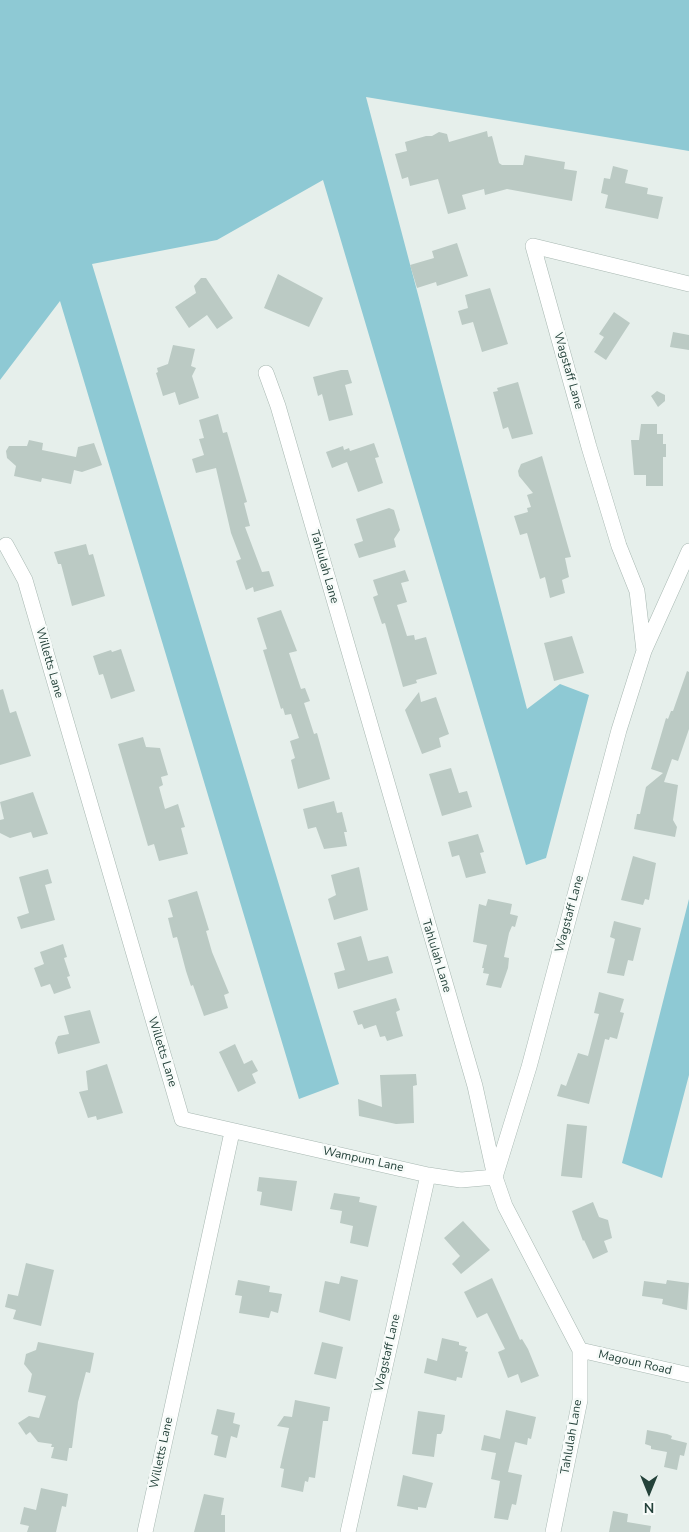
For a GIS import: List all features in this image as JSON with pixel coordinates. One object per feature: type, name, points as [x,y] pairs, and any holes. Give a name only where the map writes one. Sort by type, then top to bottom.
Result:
[{"type":"street","name":"Wagstaff Lane","points":[[644,651],[636,590],[589,447],[533,246],[689,284]]},
{"type":"street","name":"Tahlulah Lane","points":[[266,374],[278,406],[475,1086],[495,1177],[505,1206],[580,1350],[580,1400],[554,1532]]},
{"type":"street","name":"Willetts Lane","points":[[6,545],[25,580],[182,1119],[232,1132],[145,1532]]},
{"type":"street","name":"Wagstaff Lane","points":[[495,1177],[529,1067],[619,730],[644,651],[689,551]]},
{"type":"street","name":"Wampum Lane","points":[[232,1132],[428,1175],[461,1180],[495,1177]]},
{"type":"street","name":"Wagstaff Lane","points":[[348,1532],[428,1175]]},
{"type":"street","name":"Magoun Road","points":[[580,1350],[689,1375]]},
{"type":"water","points":[[0,0],[689,0],[689,151],[366,97],[527,709],[560,684],[589,695],[546,858],[526,865],[323,180],[217,240],[92,264],[339,1084],[299,1099],[60,301],[0,380]]},
{"type":"water","points":[[689,899],[689,1075],[662,1178],[622,1163]]},
{"type":"building","points":[[487,131],[488,137],[492,136],[499,163],[502,165],[523,165],[525,155],[565,162],[564,169],[577,171],[572,201],[507,189],[485,195],[484,189],[462,195],[466,209],[448,214],[438,179],[410,186],[408,177],[402,179],[395,154],[407,151],[405,142],[432,136],[439,132],[447,134],[449,142]]},
{"type":"building","points":[[613,166],[628,170],[625,183],[648,188],[647,194],[663,197],[658,219],[605,208],[608,195],[601,193],[604,178],[610,179]]},
{"type":"building","points":[[457,243],[468,276],[437,286],[436,282],[417,288],[410,265],[434,258],[432,251]]},
{"type":"building","points":[[278,274],[323,298],[309,327],[264,308]]},
{"type":"building","points":[[201,278],[206,278],[233,318],[217,329],[207,315],[189,328],[175,307],[196,293],[194,286]]},
{"type":"building","points":[[490,288],[508,344],[482,352],[473,322],[462,325],[458,311],[468,308],[465,295]]},
{"type":"building","points":[[614,312],[630,323],[606,360],[594,352],[604,337],[599,334]]},
{"type":"building","points":[[673,332],[689,335],[689,350],[670,347]]},
{"type":"building","points":[[173,345],[195,349],[191,366],[196,368],[192,376],[199,398],[179,405],[175,392],[163,396],[156,373],[158,372],[157,368],[168,364]]},
{"type":"building","points":[[348,370],[352,383],[345,385],[353,415],[329,421],[322,394],[318,396],[313,377]]},
{"type":"building","points":[[518,382],[533,434],[512,439],[508,427],[503,429],[493,392],[498,391],[497,388]]},
{"type":"building","points":[[657,391],[665,395],[665,401],[658,407],[651,396]]},
{"type":"building","points":[[218,414],[223,433],[227,432],[247,502],[244,503],[250,526],[245,527],[262,572],[269,571],[274,586],[254,592],[253,587],[246,590],[236,561],[241,559],[231,533],[216,468],[196,473],[192,459],[204,455],[199,439],[204,438],[199,420]]},
{"type":"building","points":[[641,424],[657,424],[657,434],[663,434],[663,444],[666,444],[666,457],[663,457],[663,486],[646,486],[646,475],[634,475],[631,440],[639,440]]},
{"type":"building","points":[[29,440],[43,443],[42,450],[76,457],[78,447],[94,443],[102,465],[82,472],[74,470],[71,484],[42,478],[41,482],[14,476],[16,466],[7,458],[6,451],[9,446],[27,446]]},
{"type":"building","points":[[374,443],[379,457],[375,458],[383,483],[358,492],[347,462],[332,468],[326,452],[343,446],[344,450],[349,448],[350,451]]},
{"type":"building","points":[[542,456],[571,557],[565,558],[569,577],[562,580],[565,593],[550,598],[545,577],[540,579],[527,533],[520,535],[514,516],[528,512],[527,508],[531,507],[527,495],[533,493],[519,476],[518,471],[521,464]]},
{"type":"building","points":[[389,508],[394,510],[400,530],[394,539],[396,547],[359,558],[354,544],[363,541],[356,519]]},
{"type":"building","points":[[86,544],[89,555],[93,554],[105,596],[72,606],[61,564],[58,564],[54,552]]},
{"type":"building","points":[[405,570],[409,581],[401,583],[407,602],[397,605],[407,636],[414,635],[415,640],[426,637],[437,674],[416,680],[417,683],[403,687],[385,623],[382,624],[373,597],[378,595],[373,580]]},
{"type":"building","points":[[281,610],[297,651],[289,653],[301,689],[305,688],[310,701],[304,703],[314,734],[317,733],[330,779],[298,789],[291,760],[295,758],[290,741],[299,738],[291,714],[285,715],[283,708],[281,709],[263,650],[267,649],[257,618]]},
{"type":"building","points":[[572,636],[584,673],[554,681],[544,643]]},
{"type":"building","points":[[121,649],[135,691],[111,699],[103,674],[99,675],[93,656]]},
{"type":"building","points":[[687,671],[689,672],[689,729],[678,761],[672,759],[664,782],[678,785],[673,820],[677,827],[675,837],[634,829],[637,814],[640,814],[646,787],[663,773],[651,769],[666,718],[668,719],[671,711],[673,711]]},
{"type":"building","points":[[3,689],[10,713],[16,711],[31,756],[0,765],[0,690]]},
{"type":"building","points":[[419,692],[421,702],[436,697],[449,734],[439,738],[441,747],[422,754],[405,710]]},
{"type":"building","points":[[143,737],[146,747],[160,748],[168,775],[161,777],[163,785],[159,787],[165,809],[178,804],[185,827],[181,828],[188,854],[159,861],[154,844],[148,846],[118,744]]},
{"type":"building","points":[[451,768],[459,793],[467,791],[472,807],[442,816],[429,774]]},
{"type":"building","points":[[33,792],[48,834],[33,838],[31,832],[10,838],[0,833],[0,820],[4,819],[0,802]]},
{"type":"building","points":[[334,801],[337,813],[342,812],[347,832],[344,832],[347,846],[324,849],[316,827],[308,829],[303,809]]},
{"type":"building","points":[[478,834],[484,852],[480,853],[486,873],[466,878],[459,855],[452,857],[448,842]]},
{"type":"building","points":[[633,856],[656,863],[649,900],[645,899],[643,905],[621,900]]},
{"type":"building","points":[[359,867],[368,910],[334,920],[328,899],[336,895],[331,875]]},
{"type":"building","points":[[48,869],[52,883],[45,885],[55,920],[21,929],[17,917],[29,913],[19,877]]},
{"type":"building","points":[[197,891],[209,930],[206,931],[212,952],[229,993],[224,995],[228,1008],[204,1016],[193,985],[191,986],[177,937],[173,938],[168,918],[173,917],[168,900]]},
{"type":"building","points":[[488,899],[512,904],[510,914],[518,916],[515,927],[512,926],[509,933],[504,957],[509,958],[508,968],[501,988],[486,985],[489,974],[483,973],[484,968],[482,968],[487,945],[473,942],[479,904],[486,906]]},
{"type":"building","points":[[614,921],[641,928],[633,961],[628,960],[624,976],[607,973],[615,939],[610,937]]},
{"type":"building","points":[[361,936],[368,961],[388,956],[393,973],[338,989],[334,973],[345,970],[337,943]]},
{"type":"building","points":[[63,944],[67,957],[64,958],[70,976],[67,977],[71,988],[54,994],[50,984],[41,987],[34,968],[44,964],[40,952]]},
{"type":"building","points":[[599,992],[624,999],[620,1012],[624,1013],[617,1039],[610,1037],[609,1040],[605,1039],[589,1104],[557,1096],[561,1084],[566,1086],[578,1053],[588,1056],[599,1014],[594,1013]]},
{"type":"building","points":[[396,998],[400,1010],[396,1012],[403,1036],[387,1041],[385,1036],[380,1037],[376,1025],[364,1029],[362,1024],[358,1025],[353,1011]]},
{"type":"building","points":[[90,1010],[100,1043],[58,1054],[55,1043],[58,1036],[69,1034],[64,1016]]},
{"type":"building","points":[[235,1044],[244,1064],[252,1060],[258,1071],[252,1074],[256,1083],[238,1092],[219,1052]]},
{"type":"building","points":[[107,1064],[123,1113],[97,1120],[96,1116],[88,1118],[79,1092],[88,1090],[86,1071]]},
{"type":"building","points":[[416,1074],[417,1085],[413,1086],[414,1123],[396,1124],[359,1116],[358,1099],[382,1107],[380,1075]]},
{"type":"building","points":[[567,1124],[587,1126],[582,1178],[561,1176]]},
{"type":"building","points":[[259,1177],[297,1181],[292,1211],[260,1205],[262,1192],[257,1191]]},
{"type":"building","points":[[334,1193],[360,1197],[359,1202],[377,1206],[368,1247],[350,1243],[353,1226],[340,1223],[342,1211],[330,1209]]},
{"type":"building","points":[[593,1202],[599,1217],[608,1220],[612,1238],[604,1241],[608,1252],[593,1259],[583,1241],[572,1211]]},
{"type":"building","points":[[463,1221],[490,1250],[461,1274],[452,1264],[460,1256],[444,1238]]},
{"type":"building","points":[[26,1263],[54,1270],[41,1326],[13,1319],[16,1310],[5,1307],[8,1294],[18,1296]]},
{"type":"building","points":[[341,1276],[358,1280],[350,1321],[319,1312],[325,1281],[339,1284]]},
{"type":"building","points":[[492,1278],[520,1340],[522,1339],[528,1349],[539,1376],[521,1383],[518,1374],[508,1378],[498,1352],[505,1349],[487,1313],[477,1318],[464,1292]]},
{"type":"building","points":[[238,1280],[270,1286],[269,1292],[282,1294],[278,1313],[271,1311],[269,1318],[239,1313],[242,1296],[235,1295]]},
{"type":"building","points":[[667,1280],[689,1283],[687,1310],[662,1304],[663,1299],[642,1296],[644,1281],[666,1284]]},
{"type":"building","points":[[442,1338],[459,1342],[459,1345],[467,1347],[465,1351],[468,1352],[462,1378],[457,1377],[456,1381],[424,1373],[427,1358],[437,1361]]},
{"type":"building","points":[[38,1342],[94,1353],[90,1373],[86,1372],[78,1402],[72,1448],[69,1448],[67,1461],[51,1458],[54,1447],[51,1447],[52,1444],[38,1442],[30,1432],[26,1435],[18,1423],[29,1416],[39,1418],[46,1396],[28,1392],[32,1374],[24,1364],[26,1354],[36,1350]]},
{"type":"building","points":[[322,1342],[343,1347],[336,1379],[314,1374]]},
{"type":"building","points":[[295,1400],[330,1407],[328,1421],[323,1421],[315,1478],[309,1477],[308,1482],[305,1481],[303,1492],[281,1487],[284,1469],[280,1468],[289,1428],[277,1426],[284,1416],[292,1417]]},
{"type":"building","points":[[217,1409],[235,1413],[233,1423],[240,1425],[237,1438],[231,1436],[226,1458],[214,1455],[218,1436],[211,1434]]},
{"type":"building","points":[[506,1410],[536,1417],[531,1439],[528,1438],[527,1445],[515,1442],[508,1472],[522,1475],[516,1505],[512,1504],[508,1520],[494,1518],[500,1481],[491,1479],[496,1453],[481,1450],[484,1435],[500,1439]]},
{"type":"building","points":[[418,1411],[445,1415],[443,1430],[441,1434],[437,1434],[434,1457],[412,1454]]},
{"type":"building","points":[[647,1430],[667,1434],[672,1436],[671,1439],[687,1443],[684,1456],[680,1455],[677,1470],[664,1467],[667,1452],[651,1449],[651,1446],[645,1444]]},
{"type":"building","points":[[403,1475],[433,1483],[426,1508],[418,1507],[418,1510],[397,1506]]},
{"type":"building","points":[[41,1488],[68,1494],[66,1507],[62,1506],[56,1532],[27,1532],[29,1526],[20,1524],[24,1507],[36,1510]]},
{"type":"building","points":[[204,1494],[224,1498],[221,1515],[225,1515],[225,1532],[194,1532]]},
{"type":"building","points":[[613,1511],[628,1514],[627,1522],[651,1526],[650,1532],[609,1532]]}]
